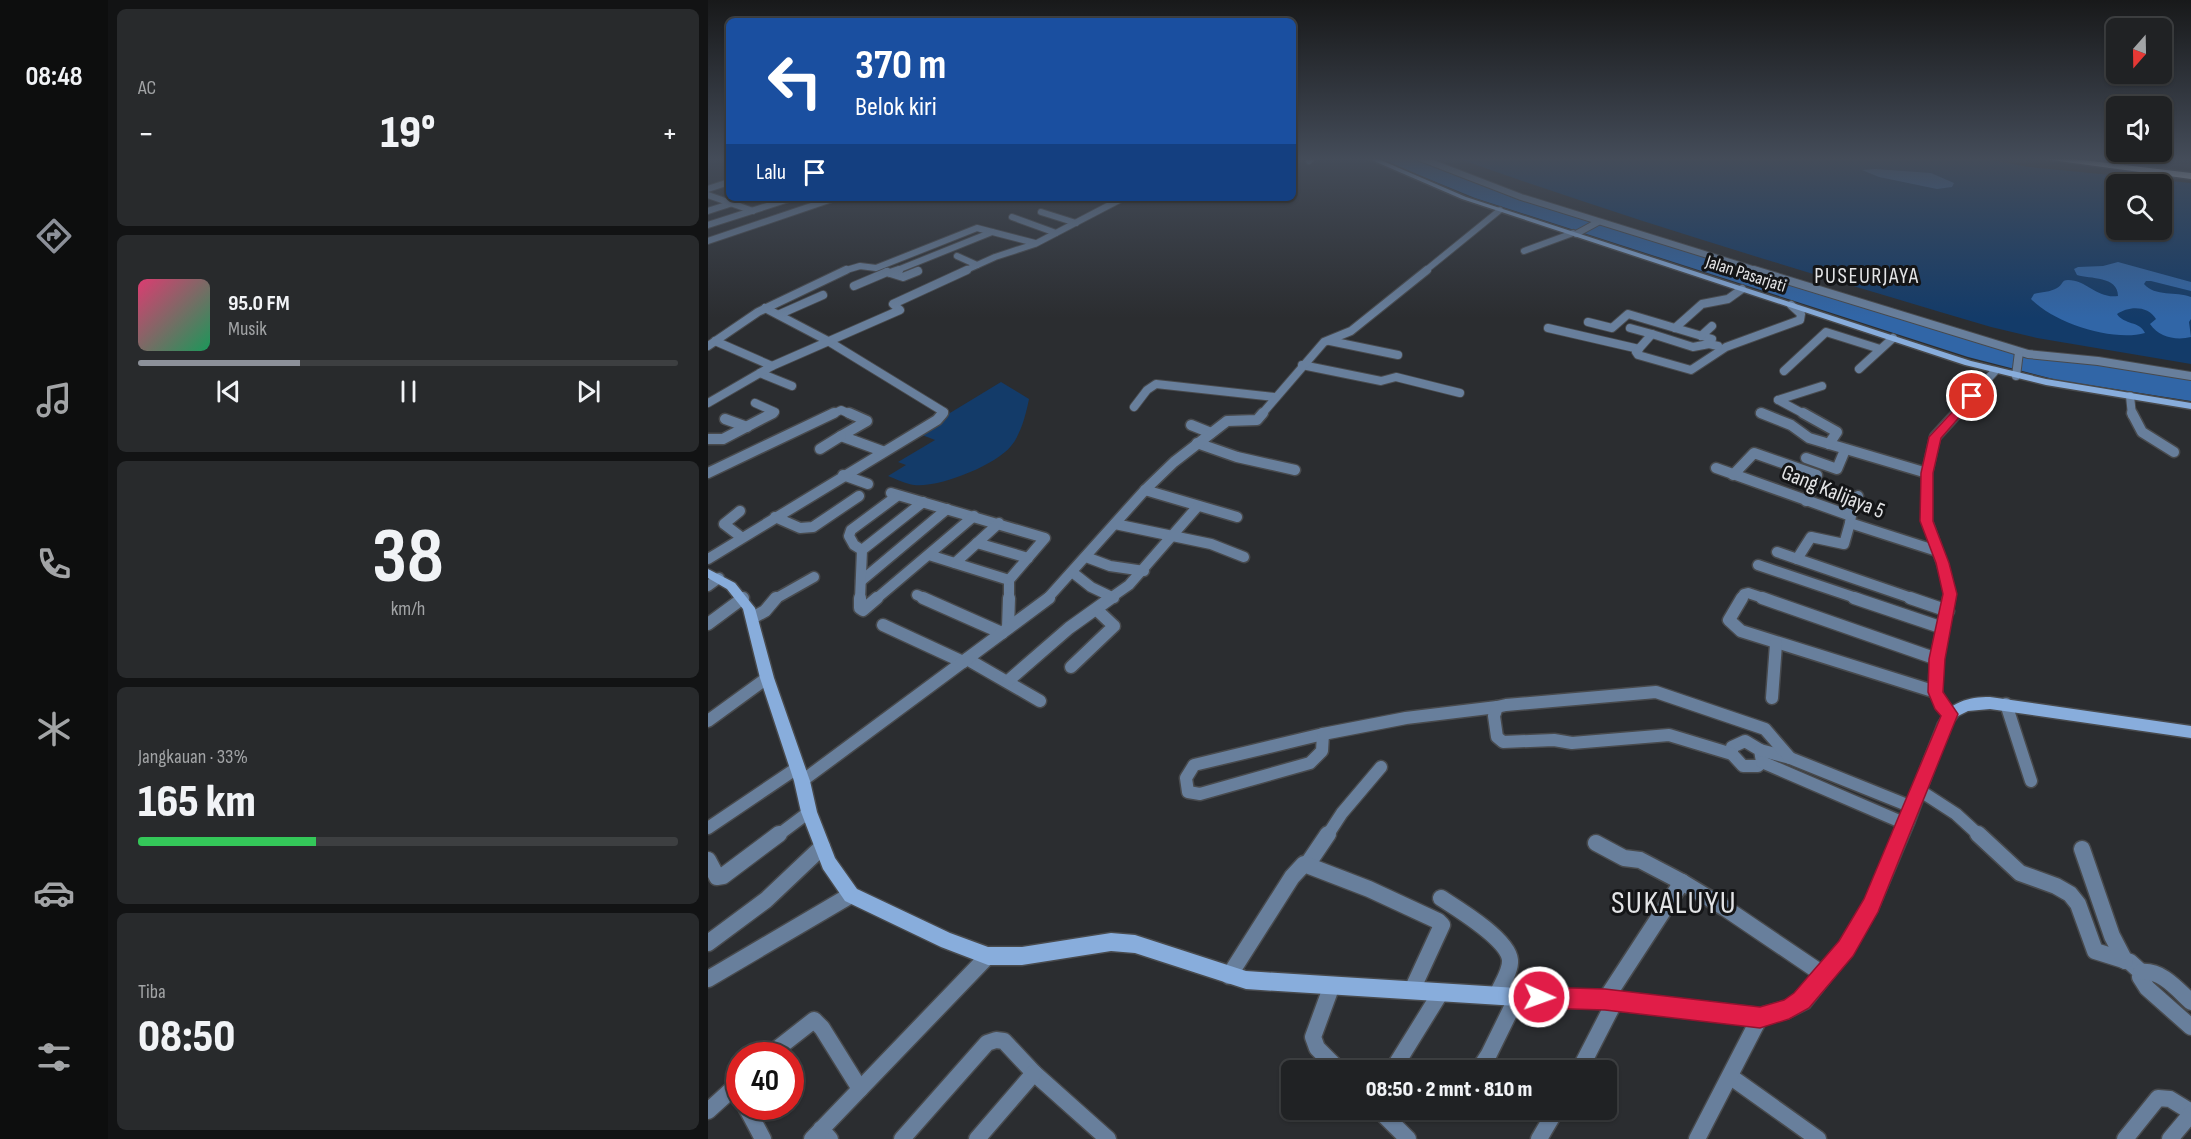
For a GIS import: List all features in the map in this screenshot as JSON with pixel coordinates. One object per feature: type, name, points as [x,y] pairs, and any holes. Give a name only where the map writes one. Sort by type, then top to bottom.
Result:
[{"type":"street","points":[[753,211],[775,219]]},
{"type":"street","points":[[708,225],[753,211]]},
{"type":"street","points":[[708,241],[797,211]]},
{"type":"street","points":[[708,403],[772,366],[900,310],[892,304],[896,302],[977,265],[1035,243],[1098,211]]},
{"type":"street","points":[[708,828],[800,774],[965,661],[1051,596],[1145,490],[1174,462],[1229,420],[1257,420],[1302,365],[1327,340],[1351,331],[1499,211]]},
{"type":"street","name":"Jalan Pasarjati","points":[[1504,211],[1995,371],[2191,406]]},
{"type":"street","points":[[1562,211],[2019,354],[2087,359],[2191,376]]},
{"type":"street","points":[[1041,212],[1076,223]]},
{"type":"street","points":[[1012,217],[1056,233]]},
{"type":"street","points":[[876,268],[988,223]]},
{"type":"street","points":[[1524,251],[1576,233],[1596,223]]},
{"type":"street","points":[[977,228],[1035,243]]},
{"type":"street","points":[[854,286],[992,232]]},
{"type":"street","points":[[957,256],[977,265]]},
{"type":"street","points":[[772,366],[711,343],[729,328],[765,308],[850,268],[860,266],[876,268],[903,277],[918,271]]},
{"type":"street","points":[[1675,328],[1702,304],[1728,299],[1742,289]]},
{"type":"street","points":[[780,314],[823,295]]},
{"type":"street","points":[[1652,334],[1639,349],[1636,354],[1638,356],[1691,370],[1724,348],[1800,320],[1801,314],[1791,305]]},
{"type":"street","points":[[708,559],[937,420],[944,412],[828,341],[765,308]]},
{"type":"street","points":[[1588,322],[1612,328],[1628,314],[1712,339]]},
{"type":"street","points":[[1701,336],[1712,326]]},
{"type":"street","points":[[1548,328],[1639,349]]},
{"type":"street","points":[[1630,328],[1694,347],[1709,344],[1724,348]]},
{"type":"street","points":[[1784,371],[1826,332],[1880,349]]},
{"type":"street","points":[[1859,369],[1893,338]]},
{"type":"street","points":[[1327,340],[1398,355]]},
{"type":"street","points":[[2016,374],[2019,354]]},
{"type":"street","points":[[1302,365],[1381,381],[1396,378],[1460,393]]},
{"type":"street","points":[[1950,714],[1941,704],[1936,692],[1937,659],[1942,628],[1948,611],[1949,586],[1927,521],[1927,473],[1935,437],[1995,371]]},
{"type":"street","points":[[760,373],[792,386]]},
{"type":"street","points":[[1134,407],[1147,390],[1156,384],[1274,397]]},
{"type":"street","points":[[1822,386],[1778,400],[1835,430],[1829,444]]},
{"type":"street","points":[[2130,396],[2129,410],[2136,426],[2143,434],[2174,452]]},
{"type":"street","points":[[708,439],[719,440],[775,411],[755,403]]},
{"type":"street","points":[[708,473],[841,410],[867,421],[820,448]]},
{"type":"street","points":[[1760,413],[1791,425],[1805,437],[1927,473]]},
{"type":"street","points":[[725,419],[747,427]]},
{"type":"street","points":[[1191,425],[1211,433]]},
{"type":"street","points":[[841,436],[882,452]]},
{"type":"street","points":[[1197,443],[1237,457],[1295,470]]},
{"type":"street","points":[[1801,470],[1808,455],[1837,468],[1845,450]]},
{"type":"street","points":[[1733,475],[1753,453],[1801,470],[1816,477],[1806,501]]},
{"type":"street","name":"Gang Kalijaya 5","points":[[1716,468],[1937,551]]},
{"type":"street","points":[[843,475],[868,484]]},
{"type":"street","points":[[1145,490],[1237,517]]},
{"type":"street","points":[[862,550],[854,545],[849,536],[850,530],[894,494],[1045,538],[1010,580],[1005,631]]},
{"type":"street","points":[[775,517],[800,528],[813,527],[859,496]]},
{"type":"street","points":[[1797,560],[1812,537],[1844,544],[1852,505],[1858,496]]},
{"type":"street","points":[[923,502],[862,550],[860,608],[863,609],[974,516]]},
{"type":"street","points":[[1008,681],[1069,628],[1114,598],[1144,571],[1198,506]]},
{"type":"street","points":[[861,581],[947,509]]},
{"type":"street","points":[[741,511],[724,524],[741,537]]},
{"type":"street","points":[[955,563],[999,523]]},
{"type":"street","points":[[1115,524],[1211,544],[1244,557]]},
{"type":"street","points":[[977,543],[1028,558]]},
{"type":"street","points":[[1777,552],[1948,611]]},
{"type":"street","points":[[929,555],[1010,580]]},
{"type":"street","points":[[1086,557],[1110,566],[1144,571]]},
{"type":"street","points":[[1758,565],[1942,628]]},
{"type":"street","points":[[1072,572],[1090,587],[1114,598]]},
{"type":"street","points":[[752,618],[765,611],[777,598],[814,577]]},
{"type":"street","points":[[712,579],[743,598],[752,618],[767,678],[800,774],[809,812],[822,847],[839,881],[851,895],[946,941],[988,956],[1022,956],[1112,942],[1156,950],[1246,980],[1517,997],[1610,1000],[1760,1017],[1789,1009],[1802,1001],[1846,948],[1871,906],[1950,714],[1960,706],[1969,703],[2006,704],[2191,732]]},
{"type":"street","points":[[1936,692],[1776,644],[1741,631],[1730,623],[1731,617],[1744,594],[1748,593],[1937,659]]},
{"type":"street","points":[[917,595],[1005,631]]},
{"type":"street","points":[[708,624],[743,598]]},
{"type":"street","points":[[1071,667],[1114,626],[1097,610]]},
{"type":"street","points":[[883,625],[1008,681],[1025,694],[1040,701]]},
{"type":"street","points":[[1773,698],[1776,644]]},
{"type":"street","points":[[708,721],[767,678]]},
{"type":"street","points":[[1323,734],[1322,751],[1310,763],[1200,794],[1188,792],[1185,786],[1188,772],[1194,765],[1323,734],[1406,718],[1656,692],[1765,729],[1772,734],[1790,758]]},
{"type":"street","points":[[2006,704],[2031,781]]},
{"type":"street","points":[[1497,707],[1494,716],[1497,737],[1503,742],[1554,740],[1572,743],[1669,735],[1732,754],[1743,766],[1758,766],[1761,756]]},
{"type":"street","points":[[1732,754],[1732,747],[1745,741],[1761,756],[1906,824]]},
{"type":"street","points":[[1761,756],[1790,758],[1912,807]]},
{"type":"street","points":[[1307,865],[1329,829],[1381,766]]},
{"type":"street","points":[[1832,791],[1834,775]]},
{"type":"street","points":[[1919,790],[1956,814],[2020,873],[2056,886],[2070,894],[2078,904],[2095,951],[2135,965],[2141,972],[2140,977],[2143,983],[2191,1027]]},
{"type":"street","points":[[709,864],[717,877],[723,876],[809,812]]},
{"type":"street","points":[[1596,843],[1624,858],[1640,860],[1682,882],[1725,908],[1824,975]]},
{"type":"street","points":[[708,943],[766,900],[822,847]]},
{"type":"street","points":[[2082,849],[2112,936],[2125,961]]},
{"type":"street","points":[[1229,976],[1292,877],[1300,866],[1307,865],[1369,889],[1438,921],[1442,925],[1412,990]]},
{"type":"street","points":[[1584,1060],[1610,1000],[1682,882]]},
{"type":"street","points":[[708,978],[851,895]]},
{"type":"street","points":[[1441,898],[1490,934],[1508,954],[1510,961],[1497,995]]},
{"type":"street","points":[[821,1136],[860,1089],[988,956]]},
{"type":"street","points":[[2141,972],[2150,971],[2159,975],[2191,1002]]},
{"type":"street","points":[[1329,1060],[1317,1048],[1313,1037],[1332,986]]},
{"type":"street","points":[[1399,1060],[1441,992]]},
{"type":"street","points":[[1485,1060],[1517,997]]},
{"type":"street","points":[[1697,1139],[1760,1017]]},
{"type":"street","points":[[786,1042],[814,1020],[822,1028],[860,1089]]},
{"type":"street","points":[[902,1139],[987,1044],[996,1040],[1004,1041],[1034,1073],[1108,1139]]},
{"type":"street","points":[[977,1139],[1034,1073]]},
{"type":"street","points":[[1731,1077],[1818,1139]]},
{"type":"street","points":[[708,1111],[726,1097]]},
{"type":"street","points":[[2125,1139],[2158,1098],[2170,1100],[2191,1113],[2170,1139]]},
{"type":"street","points":[[753,1120],[763,1139]]},
{"type":"street","points":[[1389,1120],[1408,1139]]},
{"type":"street","points":[[1539,1139],[1550,1120]]},
{"type":"shaded area","points":[[1516,211],[1562,211],[2026,356],[2084,361],[2191,378],[2191,401],[2057,380],[1968,357]]},
{"type":"shaded area","points":[[1613,211],[2106,211],[2106,240],[2172,240],[2172,211],[2191,211],[2191,364],[2037,338],[1991,327]]},
{"type":"shaded area","points":[[2118,262],[2191,282],[2191,291],[2151,281],[2146,281],[2144,284],[2154,291],[2191,297],[2189,322],[2191,337],[2174,338],[2163,335],[2150,324],[2156,319],[2152,314],[2138,308],[2127,309],[2117,314],[2143,329],[2145,333],[2117,335],[2101,333],[2054,316],[2031,299],[2034,294],[2055,289],[2068,280],[2081,283],[2104,295],[2118,296],[2113,285],[2102,280],[2077,275],[2074,269]]},
{"type":"shaded area","points":[[1001,382],[1029,399],[1018,436],[1004,453],[966,474],[938,483],[914,485],[888,476],[906,465],[898,462],[935,440],[917,433]]},
{"type":"district","name":"PUSEURJAYA","points":[[1867,276]]},
{"type":"district","name":"SUKALUYU","points":[[1674,903]]},
{"type":"route","points":[[1539,997],[1605,1000],[1760,1017],[1789,1009],[1802,1001],[1846,948],[1871,906],[1950,714],[1941,704],[1936,692],[1937,659],[1950,594],[1927,521],[1927,473],[1935,437],[1972,396]]}]
